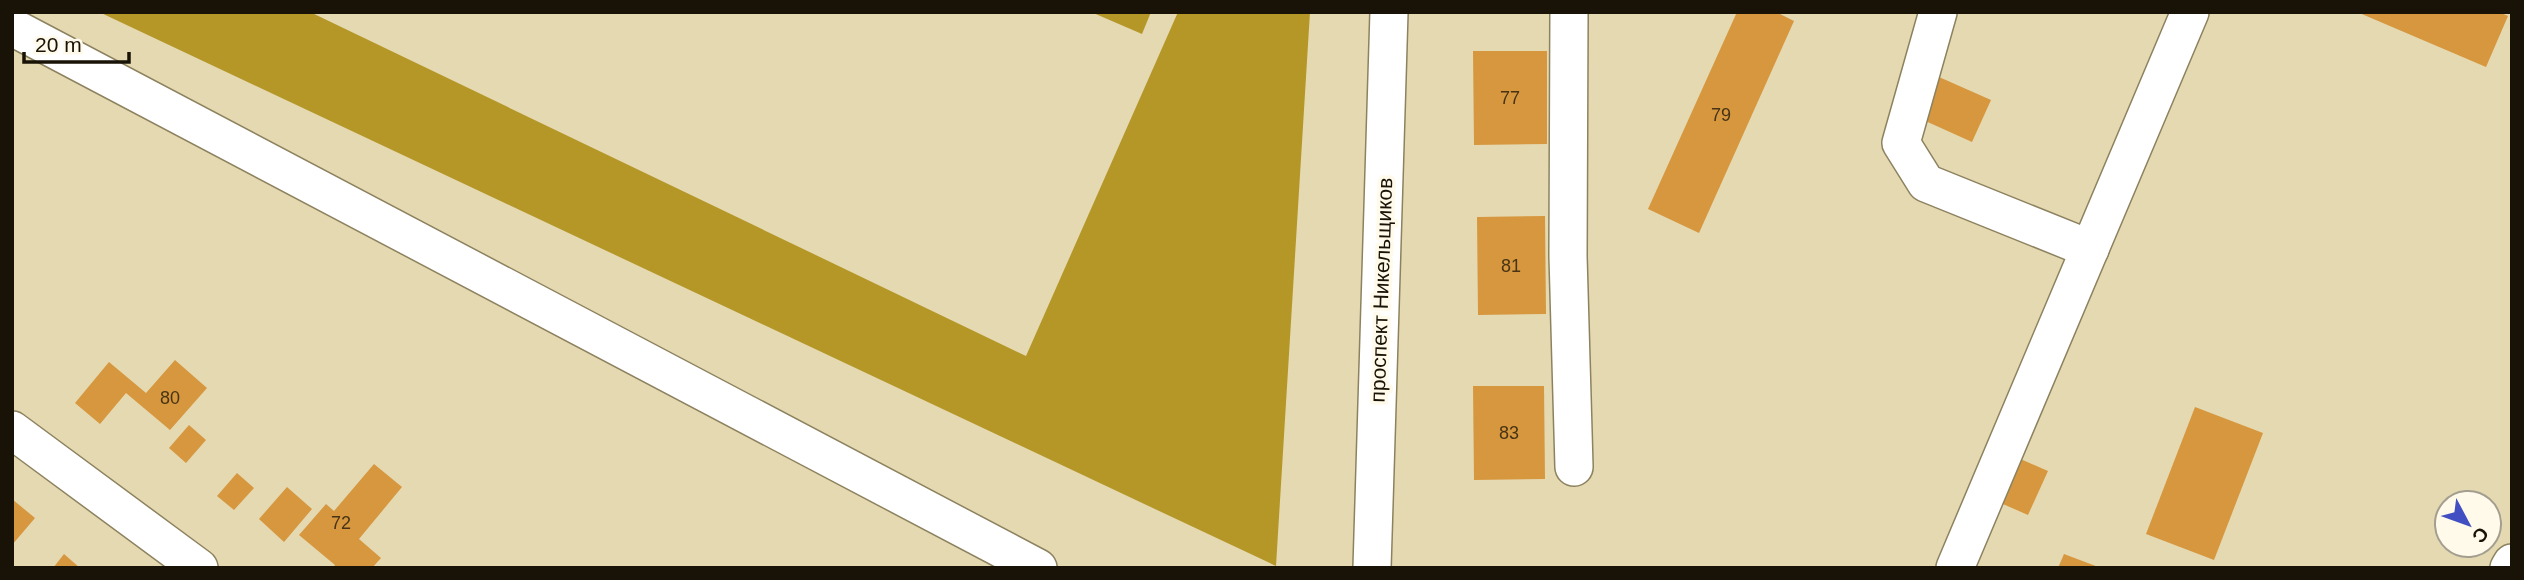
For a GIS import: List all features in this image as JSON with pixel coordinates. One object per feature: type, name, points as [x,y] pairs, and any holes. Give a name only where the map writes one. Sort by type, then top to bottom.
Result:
[{"type":"street","name":"проспект Никельщиков","points":[[1372,568],[1389,12]]},
{"type":"street","points":[[1569,12],[1568,256],[1574,467]]},
{"type":"street","points":[[1955,568],[2190,12]]},
{"type":"street","points":[[1931,15],[1901,143],[1926,183],[2090,249]]},
{"type":"street","points":[[12,27],[1038,568]]},
{"type":"street","points":[[12,430],[199,568]]},
{"type":"street","points":[[2509,568],[2512,563]]},
{"type":"shaded area","points":[[99,12],[310,12],[1026,356],[1178,12],[1310,12],[1276,566]]},
{"type":"shaded area","points":[[1091,12],[1151,12],[1142,34]]},
{"type":"building","points":[[1737,12],[1776,12],[1794,21],[1699,233],[1648,209]]},
{"type":"building","points":[[2357,12],[2499,12],[2508,16],[2486,67]]},
{"type":"building","points":[[1473,51],[1547,51],[1547,144],[1474,145]]},
{"type":"building","points":[[1939,77],[1991,100],[1972,142],[1921,119]]},
{"type":"building","points":[[1545,216],[1546,314],[1478,315],[1477,217]]},
{"type":"building","points":[[175,360],[207,388],[170,430],[126,393],[100,424],[75,403],[109,362],[146,393]]},
{"type":"building","points":[[1473,386],[1544,386],[1545,479],[1474,480]]},
{"type":"building","points":[[2195,407],[2263,433],[2214,560],[2146,534]]},
{"type":"building","points":[[189,425],[206,440],[186,463],[169,448]]},
{"type":"building","points":[[2016,457],[2048,471],[2028,515],[1996,501]]},
{"type":"building","points":[[374,464],[402,487],[359,539],[381,558],[372,568],[333,568],[335,565],[299,535],[326,504],[334,511]]},
{"type":"building","points":[[237,473],[254,488],[234,510],[217,496]]},
{"type":"building","points":[[287,487],[312,509],[284,542],[259,519]]},
{"type":"building","points":[[12,499],[35,518],[12,545]]},
{"type":"building","points":[[64,554],[80,568],[53,568]]},
{"type":"building","points":[[2064,554],[2101,568],[2058,568]]}]
